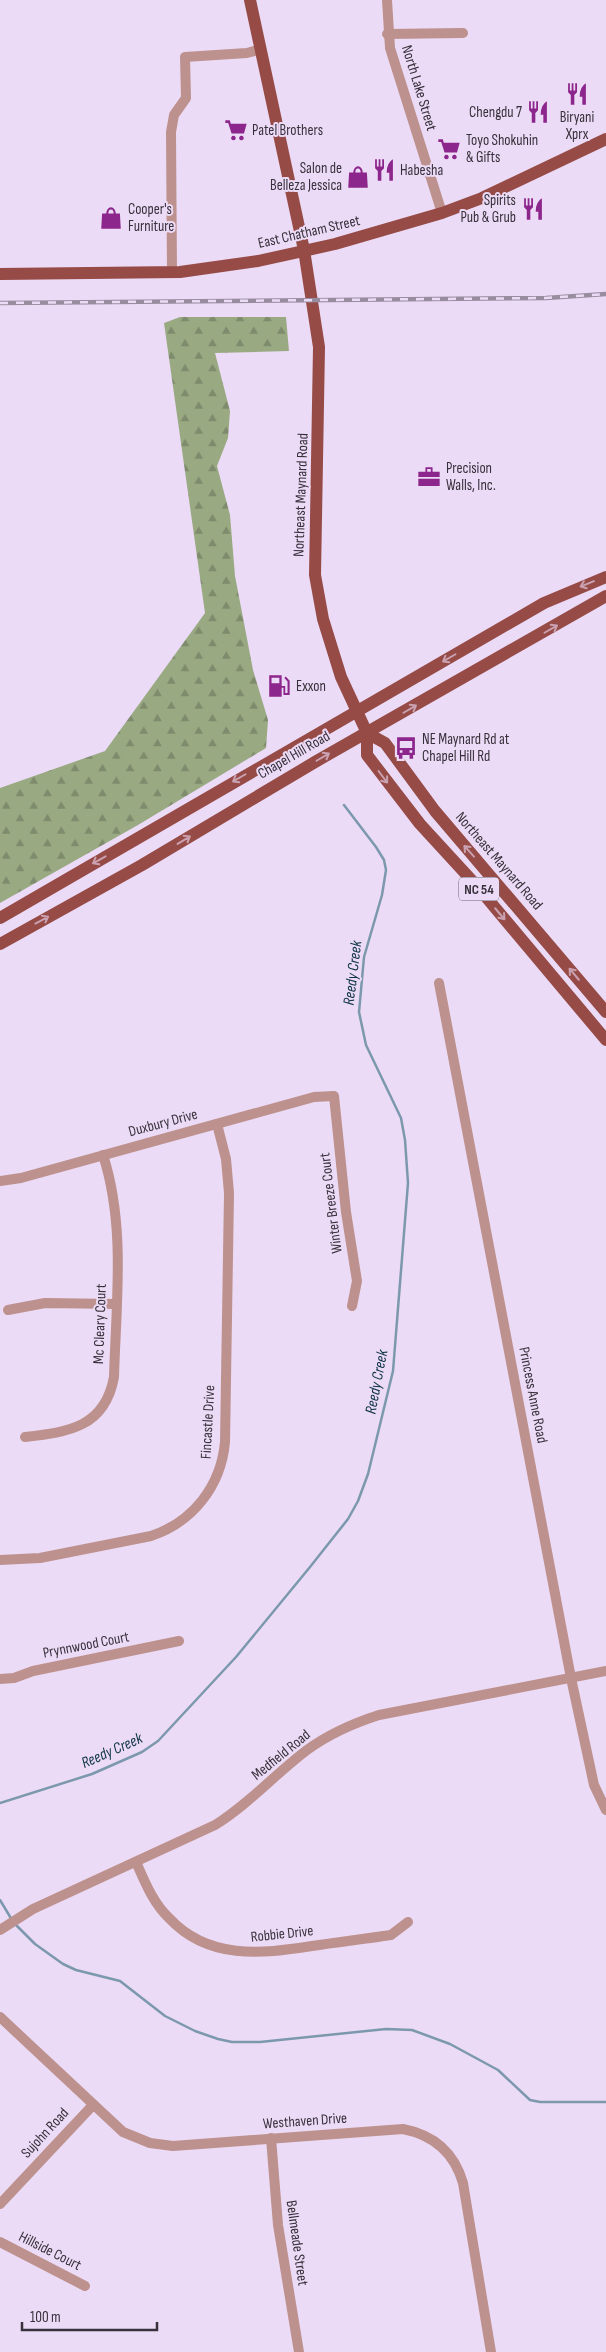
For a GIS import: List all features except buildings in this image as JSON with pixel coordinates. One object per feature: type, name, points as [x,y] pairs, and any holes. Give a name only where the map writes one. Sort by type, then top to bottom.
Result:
[{"type":"main road","name":"Northeast Maynard Road","points":[[250,0],[304,250],[319,347],[315,576],[323,619],[341,677],[368,733],[367,755],[397,795],[606,1040]]},
{"type":"main road","name":"East Chatham Street","points":[[0,274],[172,272],[258,261],[335,244],[442,213],[503,189],[606,139]]},
{"type":"main road","name":"Chapel Hill Road","points":[[0,918],[544,603],[606,577]]},
{"type":"main road","name":"Chapel Hill Road","points":[[0,944],[134,869],[315,762],[606,596]]},
{"type":"main road","name":"Northeast Maynard Road","points":[[368,733],[385,742],[435,811],[606,1012]]},
{"type":"street","name":"North Lake Street","points":[[387,0],[387,34],[390,48],[442,213]]},
{"type":"street","points":[[387,34],[463,33]]},
{"type":"street","points":[[172,272],[171,132],[174,115],[186,98],[185,57],[247,53],[261,49]]},
{"type":"street","name":"Princess Anne Road","points":[[439,983],[571,1678],[594,1785],[606,1810]]},
{"type":"street","name":"Duxbury Drive","points":[[0,1181],[21,1178],[314,1097],[334,1096]]},
{"type":"street","name":"Winter Breeze Court","points":[[334,1096],[346,1212],[357,1281],[352,1306]]},
{"type":"street","name":"Fincastle Drive","points":[[0,1560],[40,1558],[165,1532],[192,1513],[218,1478],[225,1442],[229,1193],[226,1159],[216,1124]]},
{"type":"street","name":"Mc Cleary Court","points":[[25,1437],[51,1434],[78,1427],[89,1421],[106,1401],[111,1391],[114,1377],[117,1220],[112,1184],[103,1155]]},
{"type":"street","points":[[8,1310],[45,1304],[116,1304]]},
{"type":"street","name":"Prynnwood Court","points":[[0,1679],[14,1678],[33,1671],[179,1641]]},
{"type":"street","name":"Medfield Road","points":[[0,1930],[33,1909],[221,1822],[309,1749],[354,1724],[379,1715],[606,1671]]},
{"type":"street","name":"Robbie Drive","points":[[136,1862],[150,1892],[167,1917],[187,1933],[220,1949],[257,1953],[391,1935],[408,1922]]},
{"type":"street","name":"Westhaven Drive","points":[[0,2017],[123,2132],[156,2144],[173,2146],[403,2128],[423,2134],[442,2146],[456,2163],[463,2183],[491,2352]]},
{"type":"street","name":"Sujohn Road","points":[[0,2204],[93,2105]]},
{"type":"street","name":"Bellmeade Street","points":[[271,2138],[278,2224],[299,2352]]},
{"type":"street","name":"Hillside Court","points":[[0,2242],[85,2286]]},
{"type":"green space","points":[[180,317],[286,317],[289,351],[215,353],[230,411],[228,438],[217,466],[230,515],[235,576],[253,670],[268,720],[266,748],[138,825],[0,903],[0,788],[105,751],[205,613],[164,323]]},
{"type":"waterway","name":"Reedy Creek","points":[[0,1803],[92,1774],[142,1752],[158,1741],[236,1657],[348,1519],[358,1501],[368,1474],[393,1371],[408,1183],[405,1140],[401,1118],[366,1045],[359,1012],[364,957],[382,895],[386,870],[384,860],[376,847],[344,805]]},
{"type":"waterway","points":[[0,1900],[12,1920]]},
{"type":"waterway","points":[[15,1924],[35,1944],[63,1964],[76,1970],[120,1981],[165,2016],[195,2031],[218,2039],[232,2042],[260,2042],[386,2029],[412,2030],[450,2044],[498,2070],[530,2100],[540,2102],[606,2102]]},
{"type":"railway","points":[[0,303],[546,298],[606,294]]},
{"type":"place","name":"Biryani Xprx","points":[[577,94]]},
{"type":"place","name":"Chengdu 7","points":[[538,112]]},
{"type":"place","name":"Patel Brothers","points":[[236,130]]},
{"type":"place","name":"Toyo Shokuhin & Gifts","points":[[449,149]]},
{"type":"place","name":"Habesha","points":[[384,170]]},
{"type":"place","name":"Salon de Belleza Jessica","points":[[358,177]]},
{"type":"place","name":"Spirits Pub & Grub","points":[[533,209]]},
{"type":"place","name":"Cooper's Furniture","points":[[111,218]]},
{"type":"place","name":"Precision Walls, Inc.","points":[[429,477]]},
{"type":"place","name":"Exxon","points":[[279,686]]},
{"type":"place","name":"NE Maynard Rd at Chapel Hill Rd","points":[[406,748]]}]
